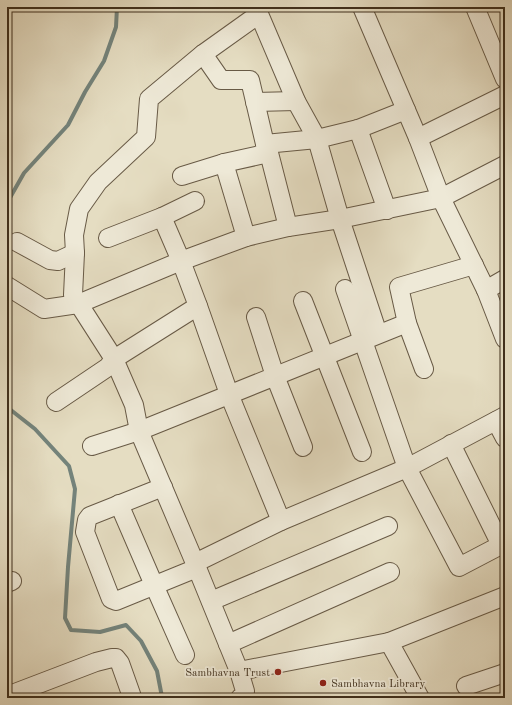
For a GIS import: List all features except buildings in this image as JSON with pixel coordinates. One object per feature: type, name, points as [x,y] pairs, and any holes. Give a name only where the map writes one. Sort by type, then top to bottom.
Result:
[{"type":"street","points":[[362,7],[418,138],[441,198],[486,290],[505,339]]},
{"type":"street","points":[[475,7],[505,79]]},
{"type":"street","points":[[240,698],[243,697],[245,691],[239,671],[139,431],[134,405],[114,359],[73,295],[75,253],[74,235],[79,209],[98,182],[146,138],[149,99],[257,10],[296,101],[317,139],[407,468],[458,567],[501,545],[451,444]]},
{"type":"street","points":[[203,54],[221,80],[250,80],[288,227]]},
{"type":"street","points":[[418,138],[505,95]]},
{"type":"street","points":[[256,102],[296,101]]},
{"type":"street","points":[[182,176],[267,149],[358,129],[406,110]]},
{"type":"street","points":[[358,129],[387,210]]},
{"type":"street","points":[[224,163],[246,237]]},
{"type":"street","points":[[7,286],[44,309],[78,304],[181,261],[246,237],[288,227],[340,219],[441,198],[505,165]]},
{"type":"street","points":[[108,238],[162,217],[195,201]]},
{"type":"street","points":[[162,217],[181,261],[229,394],[281,521]]},
{"type":"street","points":[[17,242],[50,260],[58,261],[75,253]]},
{"type":"street","points":[[424,369],[407,323],[399,287],[474,265]]},
{"type":"street","points":[[486,290],[505,279]]},
{"type":"street","points":[[345,289],[370,337]]},
{"type":"street","points":[[303,301],[362,452]]},
{"type":"street","points":[[56,402],[108,367],[114,359],[198,306]]},
{"type":"street","points":[[256,317],[275,376],[303,447]]},
{"type":"street","points":[[92,446],[139,431],[407,323]]},
{"type":"street","points":[[163,487],[90,516],[85,524],[85,532],[111,598],[116,601],[196,565],[281,521],[407,468],[501,419],[505,438]]},
{"type":"street","points":[[119,504],[185,654]]},
{"type":"street","points":[[210,601],[388,526]]},
{"type":"street","points":[[228,644],[390,572]]},
{"type":"street","points":[[239,671],[389,642],[505,596]]},
{"type":"street","points":[[389,642],[420,698]]},
{"type":"street","points":[[7,696],[31,692],[96,662],[116,658],[120,663],[132,698]]},
{"type":"street","points":[[476,688],[505,673]]},
{"type":"waterway","points":[[7,203],[24,173],[68,125],[85,92],[104,61],[116,27],[117,7]]},
{"type":"waterway","points":[[7,407],[35,429],[69,466],[75,489],[65,618],[71,630],[100,632],[126,625],[141,641],[157,671],[162,697]]},
{"type":"place","name":"Sambhavna Trust","points":[[278,672]]},
{"type":"place","name":"Sambhavna Library","points":[[323,683]]}]
